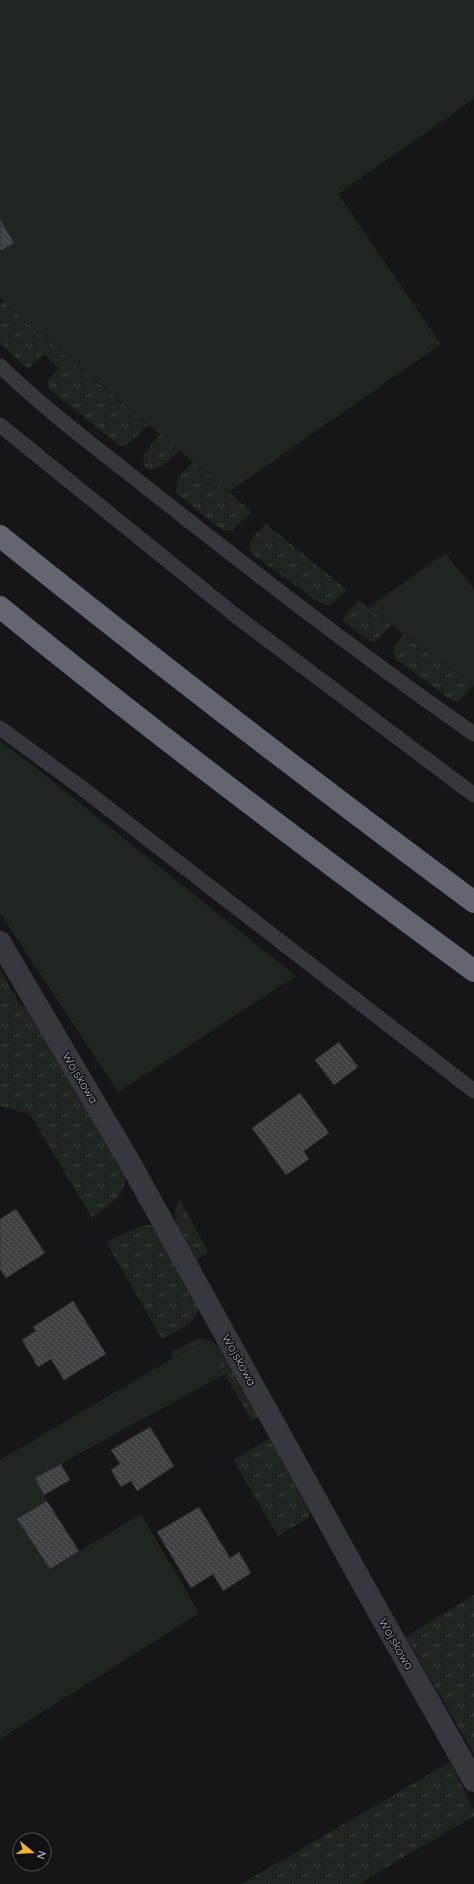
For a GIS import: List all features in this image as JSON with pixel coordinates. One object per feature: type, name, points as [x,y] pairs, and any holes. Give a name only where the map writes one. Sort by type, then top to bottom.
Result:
[{"type":"highway","points":[[0,536],[97,614],[333,797],[474,902]]},
{"type":"highway","points":[[0,608],[215,777],[326,862],[474,971]]},
{"type":"street","name":"Wojskowa","points":[[0,942],[129,1161],[375,1606],[474,1780]]},
{"type":"lane","points":[[0,366],[71,427],[278,592],[397,680],[474,734]]},
{"type":"lane","points":[[0,425],[236,616],[474,795]]},
{"type":"lane","points":[[0,728],[82,788],[341,990],[474,1091]]},
{"type":"green space","points":[[0,0],[474,0],[474,99],[338,194],[441,344],[229,492],[9,308],[0,297]]},
{"type":"green space","points":[[3,301],[9,308],[148,425],[128,444],[120,446],[49,389],[47,381],[59,368],[43,354],[30,367],[24,366],[0,343],[0,304]]},
{"type":"green space","points":[[160,434],[179,451],[164,465],[151,470],[145,467],[143,456]]},
{"type":"green space","points":[[193,462],[252,512],[233,530],[223,531],[176,493],[178,477]]},
{"type":"green space","points":[[266,524],[347,590],[331,605],[321,604],[251,553],[249,545],[253,537]]},
{"type":"green space","points":[[445,553],[474,589],[474,685],[368,608]]},
{"type":"green space","points":[[358,600],[391,625],[374,643],[369,641],[343,621],[345,615]]},
{"type":"green space","points":[[404,634],[474,685],[458,702],[450,699],[394,658],[393,648]]},
{"type":"green space","points":[[0,741],[36,768],[296,976],[118,1092],[0,913]]},
{"type":"green space","points":[[0,970],[21,1006],[27,1007],[126,1176],[123,1190],[115,1200],[92,1218],[30,1114],[0,1106]]},
{"type":"green space","points":[[180,1199],[208,1252],[195,1261],[178,1230],[176,1222],[176,1207]]},
{"type":"green space","points":[[143,1225],[150,1225],[157,1228],[198,1306],[194,1318],[190,1322],[180,1330],[162,1339],[106,1242]]},
{"type":"green space","points":[[198,1338],[212,1342],[222,1351],[258,1417],[252,1421],[205,1341],[173,1358],[170,1352]]},
{"type":"green space","points":[[205,1341],[225,1374],[35,1478],[47,1501],[18,1519],[50,1569],[141,1514],[199,1613],[0,1739],[0,1460],[173,1358]]},
{"type":"green space","points":[[270,1438],[309,1511],[309,1516],[305,1520],[278,1536],[233,1460]]},
{"type":"green space","points":[[474,1595],[474,1754],[406,1637]]},
{"type":"green space","points":[[450,1762],[474,1810],[474,1816],[358,1884],[241,1884]]},
{"type":"building","points":[[0,219],[14,243],[0,251]]},
{"type":"building","points":[[339,1042],[358,1067],[334,1085],[315,1060]]},
{"type":"building","points":[[300,1093],[329,1133],[304,1151],[309,1159],[286,1175],[252,1128]]},
{"type":"building","points":[[16,1209],[45,1253],[6,1278],[0,1269],[0,1219]]},
{"type":"building","points":[[73,1301],[106,1354],[64,1380],[51,1359],[38,1367],[22,1340],[36,1331],[33,1327]]},
{"type":"building","points":[[150,1427],[174,1466],[137,1491],[131,1481],[121,1487],[111,1470],[120,1464],[111,1450]]},
{"type":"building","points":[[61,1464],[70,1480],[44,1495],[35,1478]]},
{"type":"building","points":[[47,1501],[79,1551],[50,1569],[17,1519]]},
{"type":"building","points":[[199,1507],[230,1558],[239,1552],[251,1573],[223,1591],[213,1574],[191,1588],[157,1532]]}]
